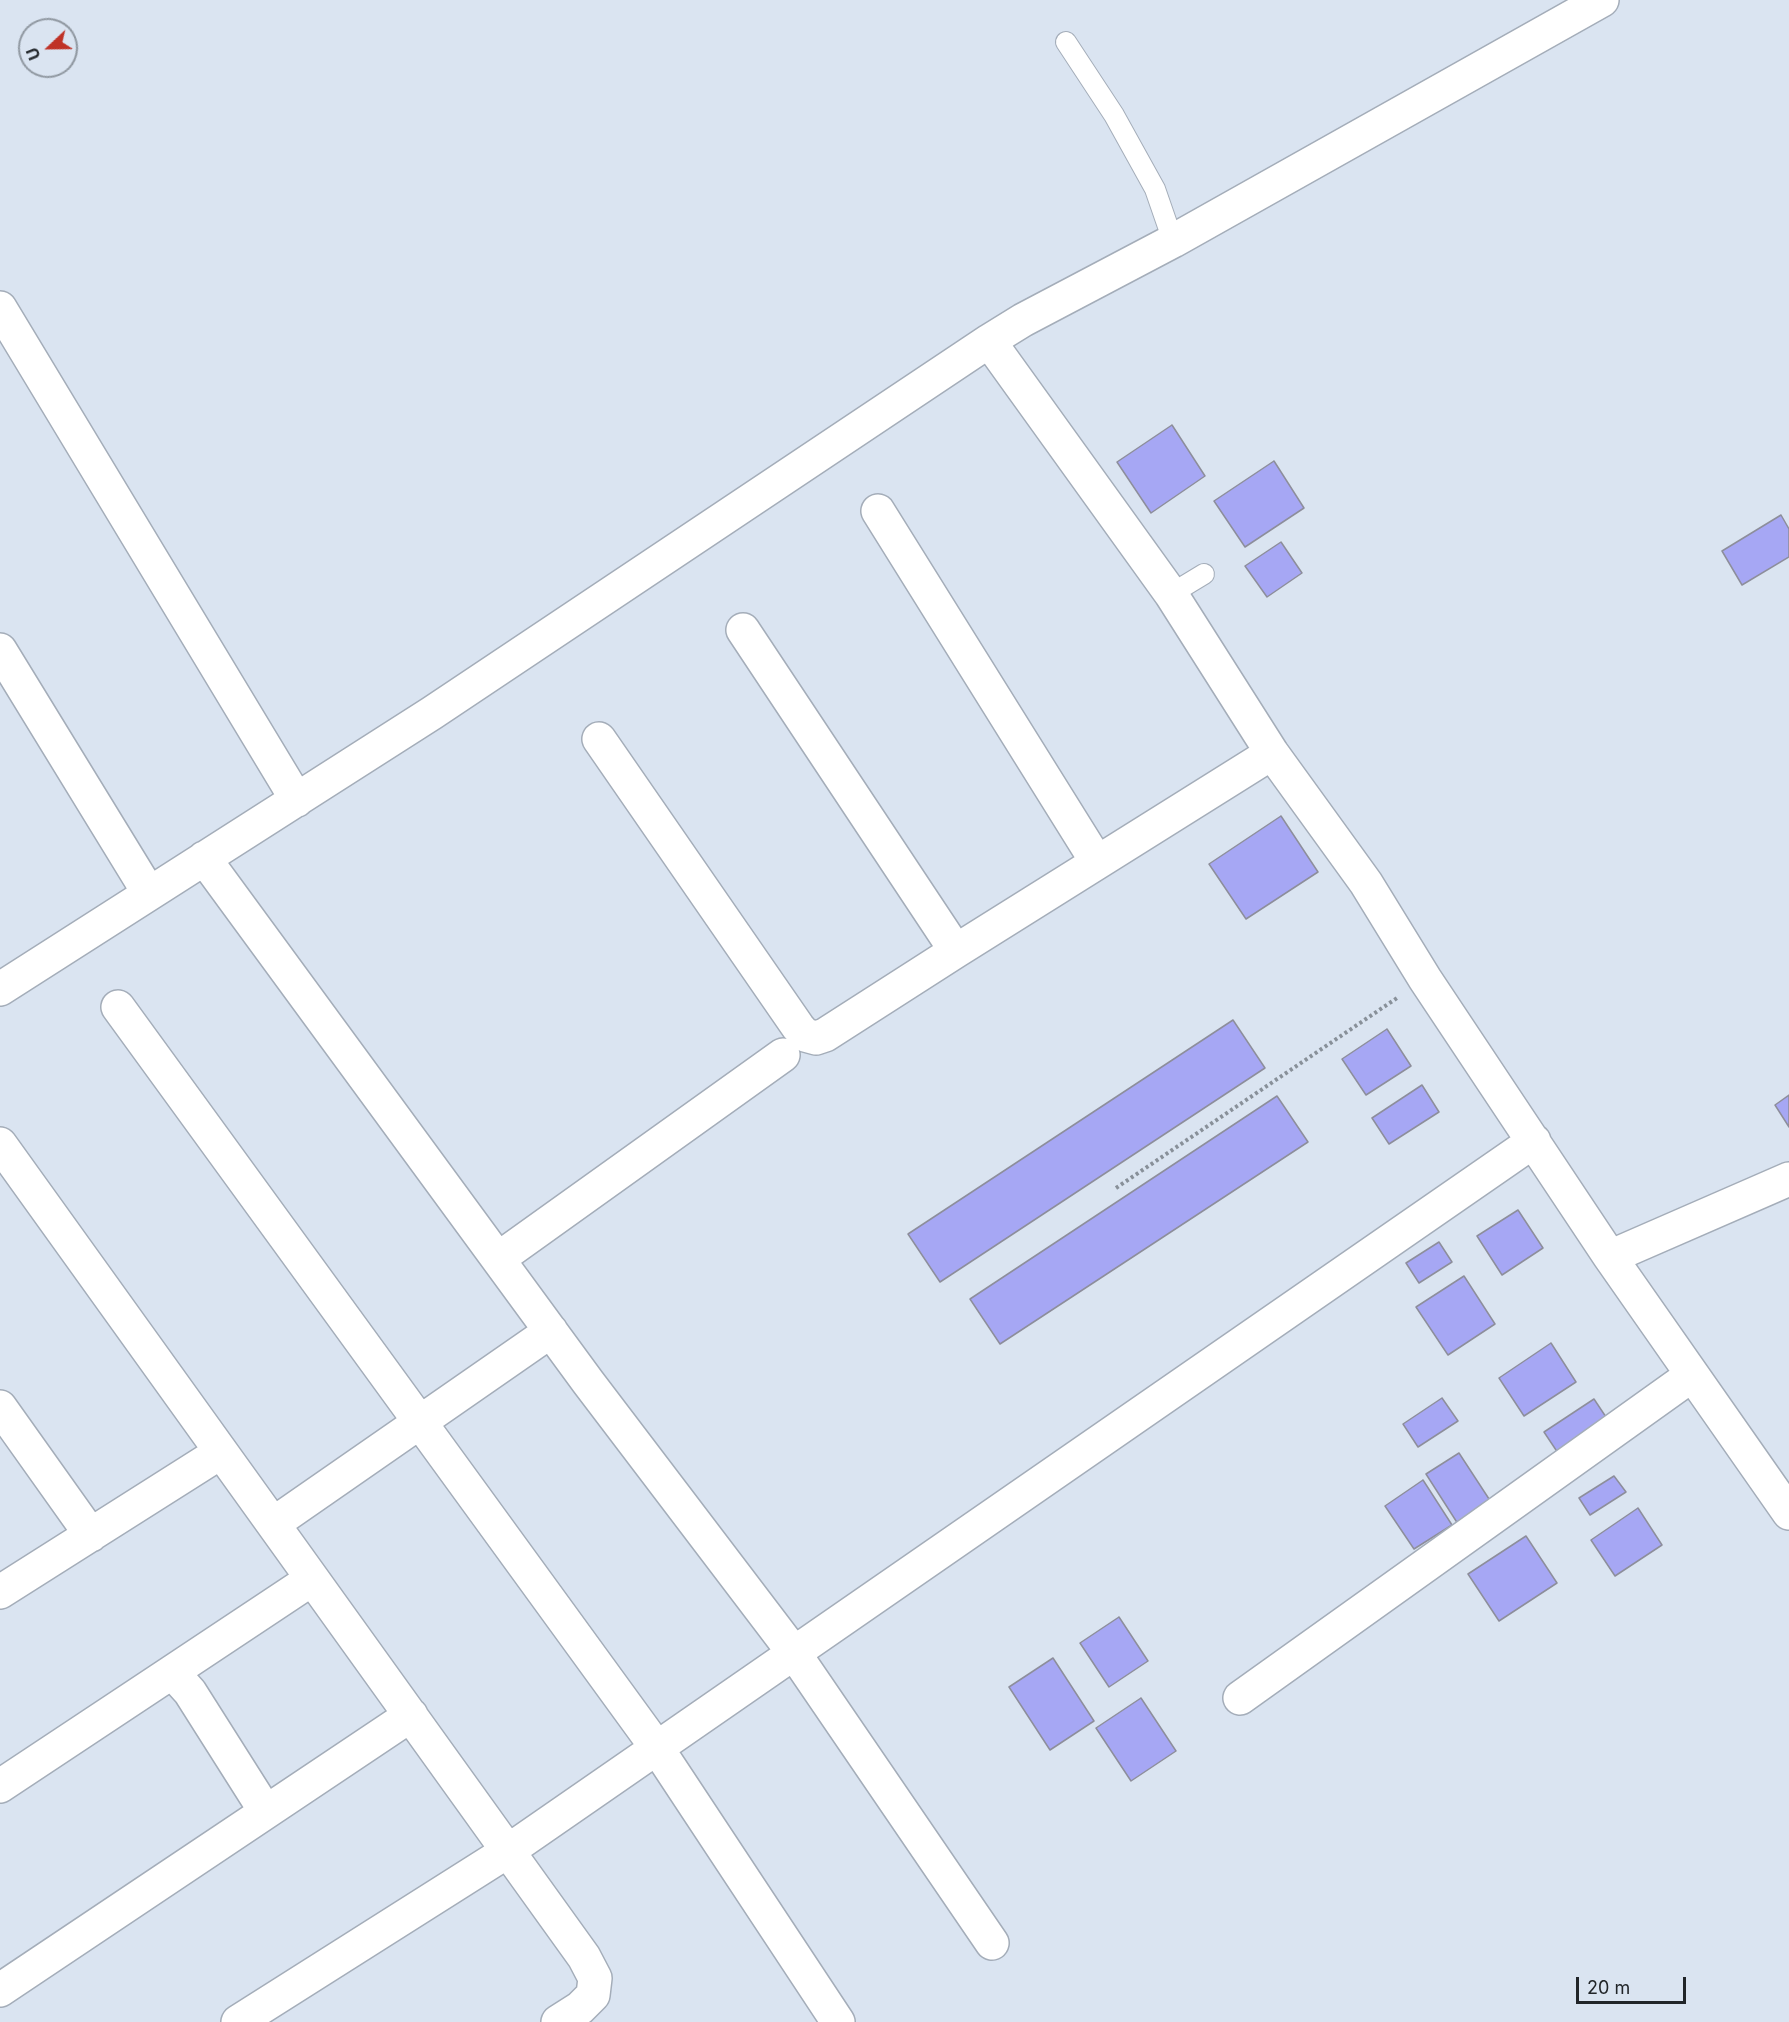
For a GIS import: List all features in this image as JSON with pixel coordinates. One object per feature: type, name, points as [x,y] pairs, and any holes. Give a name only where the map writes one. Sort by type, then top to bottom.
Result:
[{"type":"street","points":[[0,988],[442,706],[1023,320],[1173,241],[1602,0]]},
{"type":"street","points":[[0,308],[297,800]]},
{"type":"street","points":[[989,341],[1171,594],[1272,753],[1366,883],[1425,979],[1610,1257],[1789,1513]]},
{"type":"street","points":[[878,511],[1097,862]]},
{"type":"street","points":[[742,630],[956,951]]},
{"type":"street","points":[[0,650],[149,894]]},
{"type":"street","points":[[599,739],[806,1035],[816,1038],[825,1035],[1272,753]]},
{"type":"street","points":[[204,858],[551,1331],[794,1653],[992,1942]]},
{"type":"street","points":[[118,1006],[657,1748],[838,2022]]},
{"type":"street","points":[[498,1259],[783,1055]]},
{"type":"street","points":[[238,2022],[508,1851],[1534,1141]]},
{"type":"street","points":[[0,1144],[584,1957],[595,1978],[593,1995],[580,2008],[558,2022]]},
{"type":"street","points":[[1610,1257],[1789,1179]]},
{"type":"street","points":[[273,1524],[551,1331]]},
{"type":"street","points":[[1240,1698],[1692,1375]]},
{"type":"street","points":[[0,1407],[91,1535]]},
{"type":"street","points":[[0,1592],[221,1452]]},
{"type":"street","points":[[0,1786],[312,1579]]},
{"type":"street","points":[[172,1672],[190,1692],[266,1812]]},
{"type":"street","points":[[0,1990],[411,1715]]},
{"type":"lane","points":[[1066,42],[1114,115],[1155,189],[1173,241]]},
{"type":"lane","points":[[1171,594],[1204,574]]},
{"type":"path","points":[[1116,1188],[1425,979]]},
{"type":"building","points":[[1172,425],[1205,476],[1151,513],[1117,462]]},
{"type":"building","points":[[1274,461],[1304,508],[1245,547],[1214,501]]},
{"type":"building","points":[[1781,515],[1789,529],[1789,557],[1742,585],[1722,551]]},
{"type":"building","points":[[1281,542],[1302,573],[1267,597],[1245,566]]},
{"type":"building","points":[[1281,816],[1318,872],[1246,919],[1209,864]]},
{"type":"building","points":[[1233,1020],[1265,1068],[940,1282],[908,1234]]},
{"type":"building","points":[[1387,1029],[1411,1066],[1366,1095],[1342,1059]]},
{"type":"building","points":[[1422,1085],[1439,1112],[1389,1144],[1372,1118]]},
{"type":"building","points":[[1789,1095],[1789,1127],[1775,1105]]},
{"type":"building","points":[[1277,1096],[1308,1142],[1000,1344],[970,1299]]},
{"type":"building","points":[[1518,1210],[1543,1248],[1502,1275],[1477,1236]]},
{"type":"building","points":[[1439,1242],[1452,1262],[1419,1283],[1406,1263]]},
{"type":"building","points":[[1464,1276],[1495,1324],[1448,1355],[1416,1307]]},
{"type":"building","points":[[1551,1343],[1576,1382],[1524,1416],[1499,1378]]},
{"type":"building","points":[[1442,1398],[1458,1421],[1418,1447],[1403,1424]]},
{"type":"building","points":[[1594,1399],[1614,1429],[1564,1462],[1544,1432]]},
{"type":"building","points":[[1459,1453],[1491,1502],[1458,1524],[1426,1474]]},
{"type":"building","points":[[1614,1476],[1626,1492],[1590,1515],[1579,1498]]},
{"type":"building","points":[[1423,1480],[1452,1525],[1414,1549],[1385,1506]]},
{"type":"building","points":[[1638,1508],[1662,1545],[1615,1576],[1591,1540]]},
{"type":"building","points":[[1526,1536],[1557,1583],[1499,1621],[1468,1574]]},
{"type":"building","points":[[1119,1617],[1148,1661],[1109,1687],[1080,1643]]},
{"type":"building","points":[[1053,1658],[1094,1721],[1050,1750],[1009,1687]]},
{"type":"building","points":[[1141,1698],[1176,1751],[1131,1781],[1096,1728]]}]
